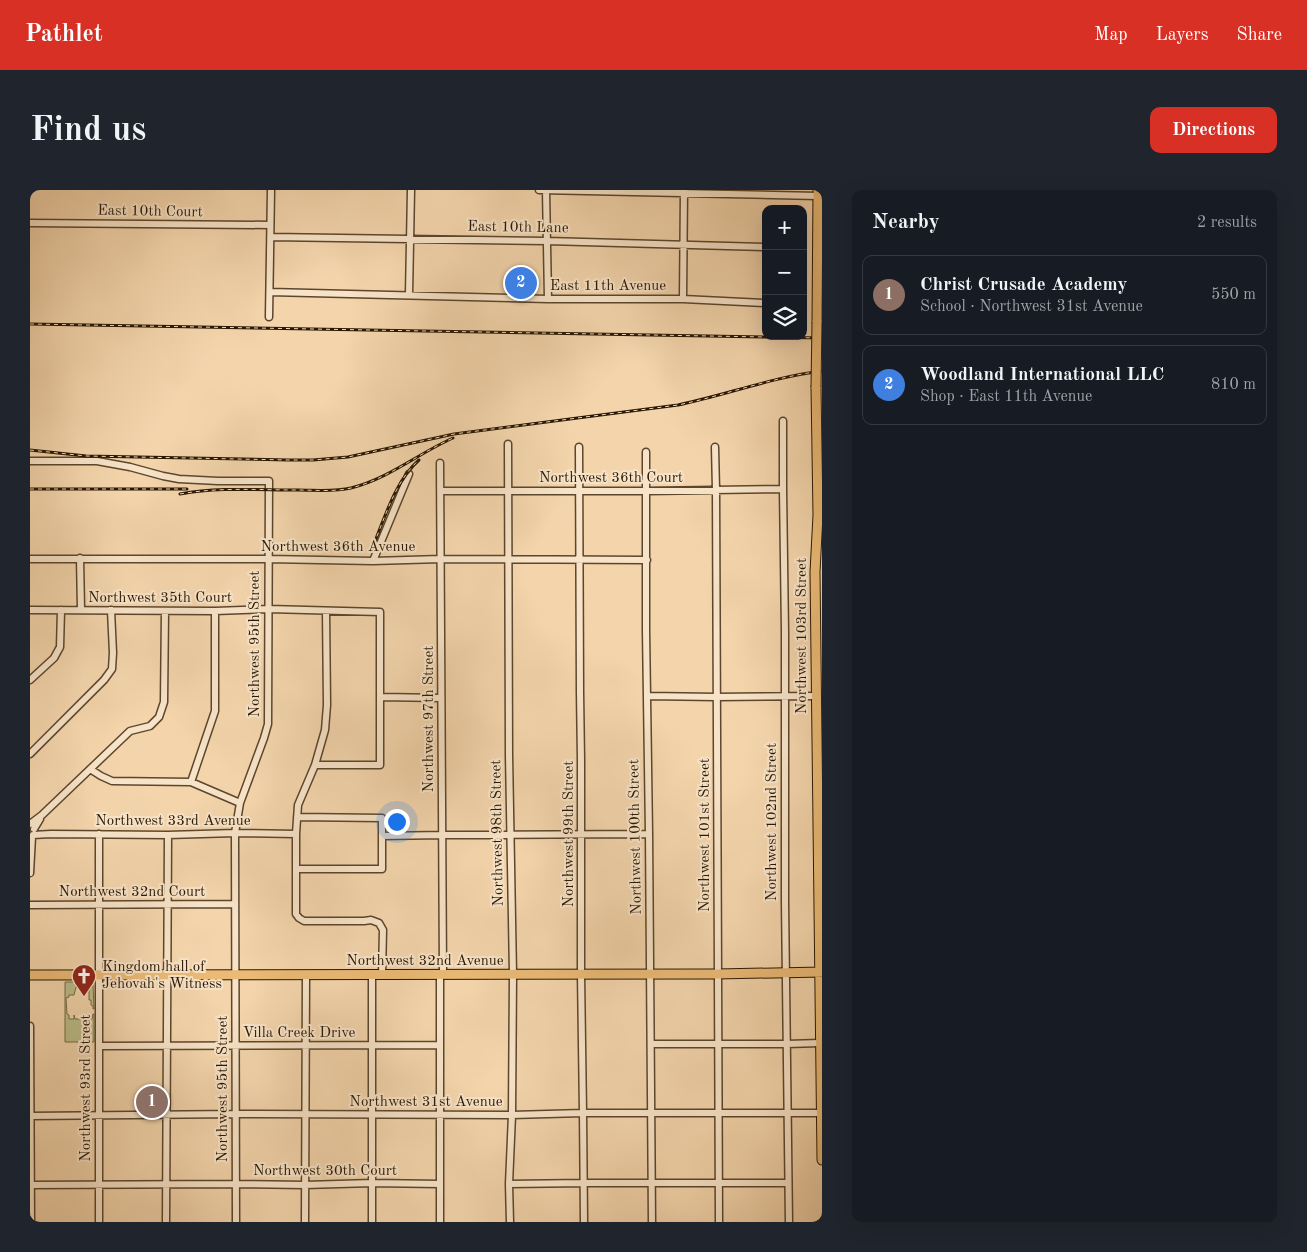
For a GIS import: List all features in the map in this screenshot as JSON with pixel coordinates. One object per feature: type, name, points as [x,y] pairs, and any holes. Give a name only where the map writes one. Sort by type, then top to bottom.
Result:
[{"type":"main road","name":"Northwest 103rd Street","points":[[818,193],[816,387],[819,639],[816,667],[820,695],[822,1160]]},
{"type":"main road","points":[[822,412],[822,418]]},
{"type":"main road","name":"Northwest 32nd Avenue","points":[[30,975],[718,974],[821,972]]},
{"type":"street","points":[[270,317],[271,190]]},
{"type":"street","points":[[409,295],[411,190]]},
{"type":"street","points":[[539,190],[818,193]]},
{"type":"street","points":[[546,190],[548,298]]},
{"type":"street","points":[[683,299],[684,191]]},
{"type":"street","name":"East 10th Court","points":[[30,223],[270,226]]},
{"type":"street","name":"East 10th Lane","points":[[271,237],[547,241],[762,247]]},
{"type":"street","name":"East 11th Avenue","points":[[270,292],[762,302]]},
{"type":"street","name":"Northwest 102nd Street","points":[[783,421],[788,1222]]},
{"type":"street","name":"Northwest 98th Street","points":[[508,444],[509,755],[513,974],[510,1222]]},
{"type":"street","name":"Northwest 99th Street","points":[[579,447],[584,1222]]},
{"type":"street","name":"Northwest 101st Street","points":[[714,447],[716,490],[719,1222]]},
{"type":"street","name":"Northwest 100th Street","points":[[646,452],[652,1222]]},
{"type":"street","name":"Northwest 95th Street","points":[[30,461],[97,461],[178,479],[270,481],[268,724],[240,803],[235,833],[236,1222]]},
{"type":"street","name":"Northwest 97th Street","points":[[440,463],[442,835],[440,1222]]},
{"type":"street","points":[[373,561],[409,474]]},
{"type":"street","name":"Northwest 36th Court","points":[[440,490],[647,491],[782,489]]},
{"type":"street","points":[[80,558],[81,610]]},
{"type":"street","name":"Northwest 36th Avenue","points":[[30,559],[647,560]]},
{"type":"street","name":"Northwest 35th Court","points":[[30,610],[216,611],[269,609],[380,612],[381,697]]},
{"type":"street","points":[[31,678],[54,658],[60,647],[61,610]]},
{"type":"street","points":[[30,754],[104,680],[112,669],[111,610]]},
{"type":"street","points":[[30,873],[32,831],[41,817],[130,731],[150,726],[159,717],[164,702],[165,611]]},
{"type":"street","points":[[191,782],[215,712],[216,611]]},
{"type":"street","points":[[326,611],[327,705],[325,730],[314,765],[298,805],[296,914],[304,921],[371,920],[379,923],[383,930],[382,974]]},
{"type":"street","points":[[648,696],[820,695]]},
{"type":"street","points":[[314,765],[380,765],[381,697],[441,698]]},
{"type":"street","points":[[90,769],[112,781],[191,782],[240,803]]},
{"type":"street","points":[[41,817],[40,824],[48,833]]},
{"type":"street","points":[[296,869],[382,869],[382,818],[297,817]]},
{"type":"street","name":"Northwest 33rd Avenue","points":[[32,831],[48,833],[168,835],[296,834]]},
{"type":"street","name":"Northwest 93rd Street","points":[[99,1222],[98,905],[100,834]]},
{"type":"street","points":[[382,836],[649,834]]},
{"type":"street","points":[[166,1222],[168,835]]},
{"type":"street","name":"Northwest 32nd Court","points":[[30,905],[235,904]]},
{"type":"street","points":[[305,1222],[306,974]]},
{"type":"street","points":[[372,974],[372,1222]]},
{"type":"street","points":[[30,1026],[31,1222]]},
{"type":"street","points":[[651,1044],[820,1043]]},
{"type":"street","name":"Villa Creek Drive","points":[[99,1046],[440,1045]]},
{"type":"street","name":"Northwest 31st Avenue","points":[[30,1116],[822,1113]]},
{"type":"street","points":[[509,1184],[788,1183]]},
{"type":"street","name":"Northwest 30th Court","points":[[30,1185],[440,1184]]},
{"type":"green space","points":[[65,982],[84,982],[84,987],[76,987],[74,995],[69,995],[66,998],[67,1014],[69,1019],[74,1019],[74,1015],[75,1019],[80,1019],[81,1015],[82,1019],[92,1019],[94,1014],[94,1042],[65,1042]]},
{"type":"green space","points":[[85,982],[93,985],[94,1009],[91,1005],[91,1000],[89,1000],[89,987],[85,987]]},
{"type":"railway","points":[[30,324],[822,338]]},
{"type":"railway","points":[[30,450],[86,456],[289,460],[348,457],[454,434],[678,405],[786,377],[822,371]]},
{"type":"railway","points":[[180,494],[224,490],[338,490],[351,488],[391,472],[453,438]]},
{"type":"railway","points":[[371,551],[396,491],[410,469],[419,460]]},
{"type":"railway","points":[[30,489],[187,489]]},
{"type":"place","name":"Woodland International LLC","points":[[521,283]]},
{"type":"place","name":"Kingdom hall of Jehovah's Witness","points":[[84,997]]},
{"type":"place","name":"Christ Crusade Academy","points":[[152,1102]]}]
